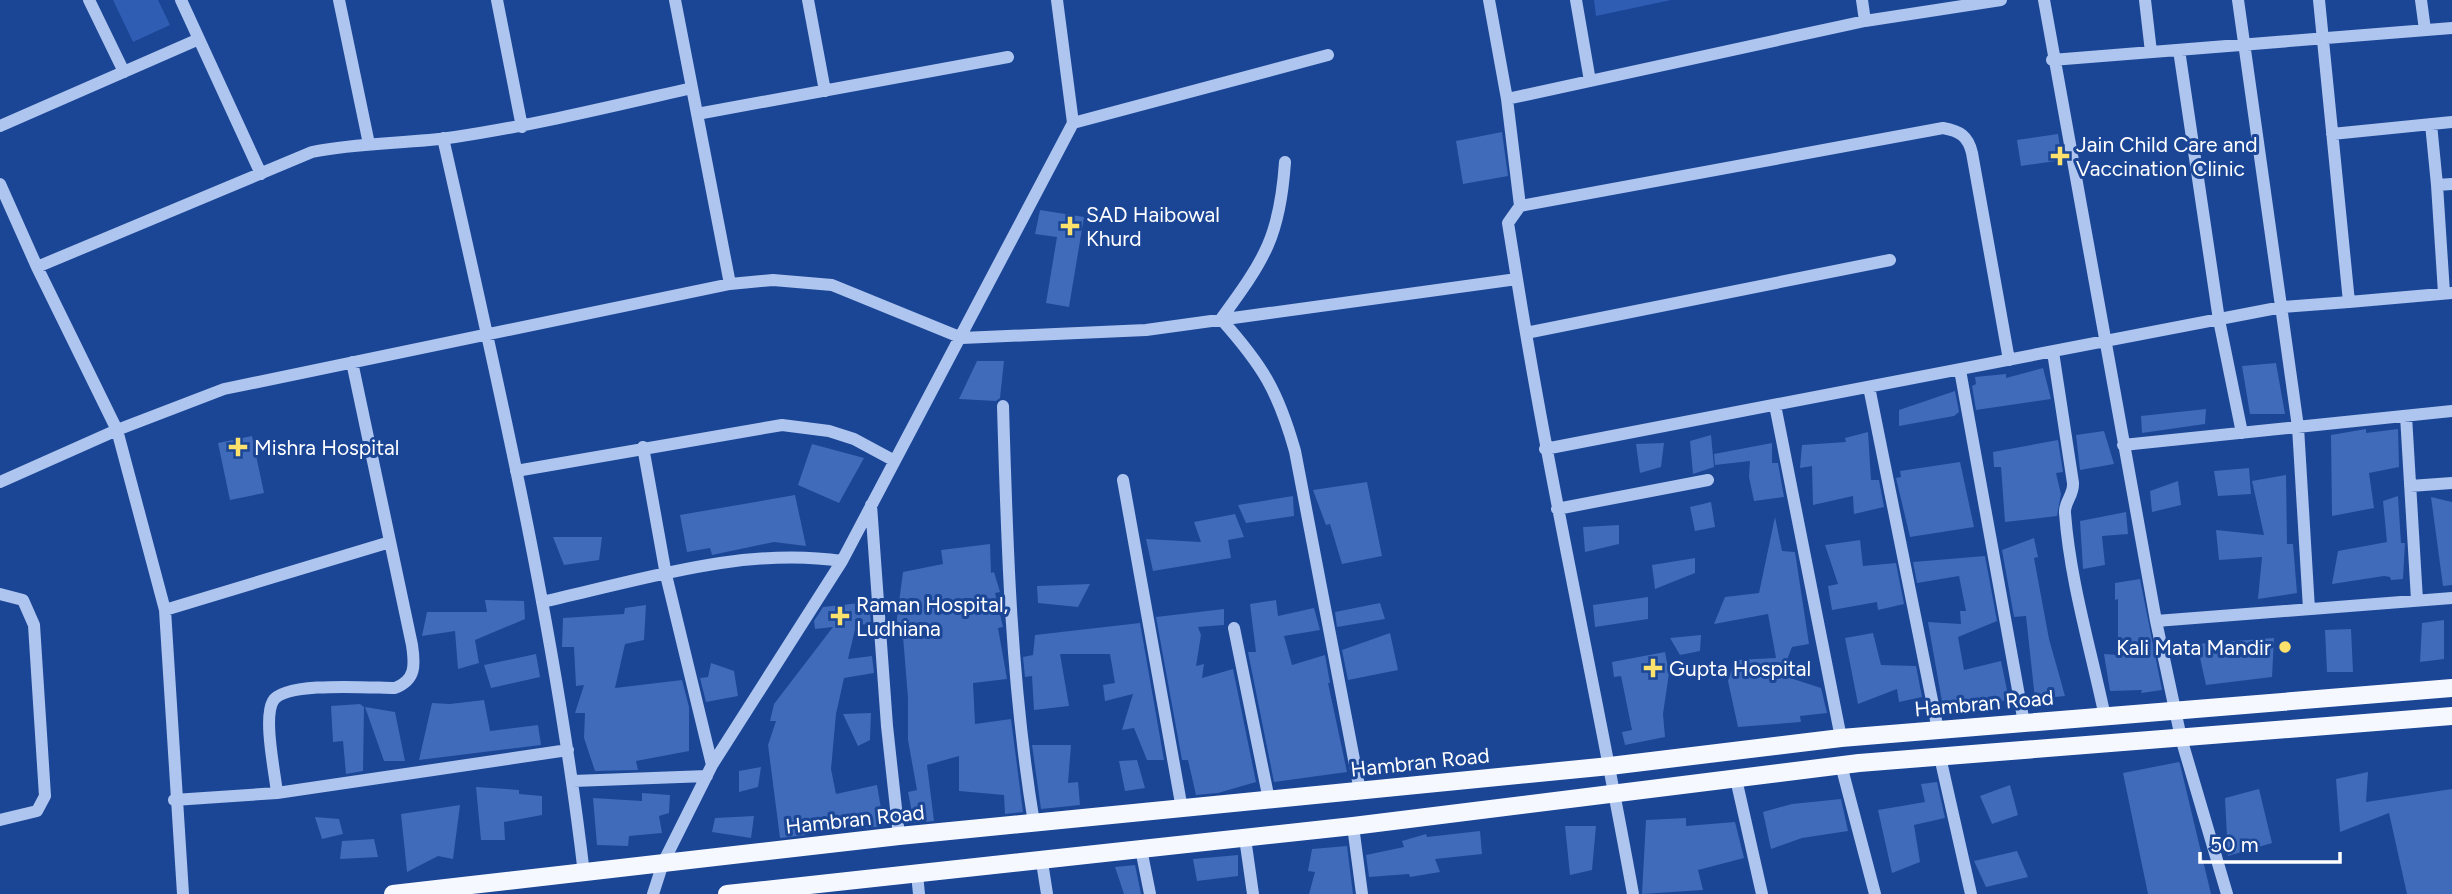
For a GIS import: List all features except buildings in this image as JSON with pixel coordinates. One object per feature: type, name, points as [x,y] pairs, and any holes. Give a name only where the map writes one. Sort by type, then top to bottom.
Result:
[{"type":"main road","name":"Hambran Road","points":[[393,894],[899,836],[1610,766],[1841,738],[2452,688]]},
{"type":"main road","points":[[727,894],[1353,827],[1615,796],[1841,765],[2452,716]]},
{"type":"street","points":[[89,0],[124,72]]},
{"type":"street","points":[[181,0],[261,174]]},
{"type":"street","points":[[340,0],[369,144]]},
{"type":"street","points":[[497,0],[522,127]]},
{"type":"street","points":[[675,0],[730,284]]},
{"type":"street","points":[[808,0],[825,90]]},
{"type":"street","points":[[653,894],[663,863],[710,770],[842,561],[893,460],[962,338],[1073,124],[1058,0]]},
{"type":"street","points":[[1489,0],[1507,99],[1520,206],[1508,223],[1517,279],[1545,449],[1610,766],[1633,894]]},
{"type":"street","points":[[1576,0],[1590,81]]},
{"type":"street","points":[[1862,0],[1865,21]]},
{"type":"street","points":[[1507,99],[1865,21],[2001,0]]},
{"type":"street","points":[[2044,0],[2052,60],[2156,621],[2181,738],[2227,894]]},
{"type":"street","points":[[2145,0],[2151,52]]},
{"type":"street","points":[[2238,0],[2242,45],[2298,427],[2309,609]]},
{"type":"street","points":[[2319,0],[2350,302]]},
{"type":"street","points":[[2421,0],[2425,30]]},
{"type":"street","points":[[2052,60],[2452,28]]},
{"type":"street","points":[[0,125],[199,40]]},
{"type":"street","points":[[2179,50],[2219,320],[2242,433]]},
{"type":"street","points":[[1073,124],[1328,55]]},
{"type":"street","points":[[697,114],[1008,57]]},
{"type":"street","points":[[37,267],[312,152],[351,144],[443,138],[522,127],[692,88]]},
{"type":"street","points":[[2332,134],[2452,122]]},
{"type":"street","points":[[1545,449],[2282,307],[2448,293],[2431,124]]},
{"type":"street","points":[[1520,206],[1943,128],[1958,131],[1965,136],[1972,153],[2009,360]]},
{"type":"street","points":[[443,138],[487,334],[542,602],[573,781],[584,874]]},
{"type":"street","points":[[1221,319],[1270,245],[1279,216],[1285,162]]},
{"type":"street","points":[[0,184],[37,267],[117,430],[165,610],[174,800],[183,894]]},
{"type":"street","points":[[2437,185],[2452,184]]},
{"type":"street","points":[[1526,333],[1890,260]]},
{"type":"street","points":[[0,482],[117,430],[224,389],[730,284],[773,280],[832,285],[962,338],[1146,330],[1517,279]]},
{"type":"street","points":[[1221,319],[1265,372],[1281,403],[1295,451],[1360,792]]},
{"type":"street","points":[[2053,352],[2073,483],[2073,493],[2064,510],[2105,717]]},
{"type":"street","points":[[277,793],[270,716],[273,701],[278,696],[310,688],[395,688],[405,684],[412,675],[415,663],[352,362]]},
{"type":"street","points":[[1960,370],[2024,723]]},
{"type":"street","points":[[1869,387],[1938,730]]},
{"type":"street","points":[[1775,405],[1841,738]]},
{"type":"street","points":[[1003,406],[1008,595],[1019,733],[1034,823]]},
{"type":"street","points":[[2123,445],[2452,411]]},
{"type":"street","points":[[2406,416],[2417,600]]},
{"type":"street","points":[[516,471],[782,425],[829,431],[854,439],[893,460]]},
{"type":"street","points":[[643,447],[666,575],[710,770]]},
{"type":"street","points":[[1123,480],[1137,573],[1182,809]]},
{"type":"street","points":[[1557,509],[1708,480]]},
{"type":"street","points":[[2410,486],[2452,483]]},
{"type":"street","points":[[871,503],[887,726],[899,836]]},
{"type":"street","points":[[165,610],[390,542]]},
{"type":"street","points":[[542,602],[666,575],[784,555],[842,561]]},
{"type":"street","points":[[0,594],[23,600],[34,625],[45,796],[37,811],[0,820]]},
{"type":"street","points":[[2156,621],[2452,598]]},
{"type":"street","points":[[1234,628],[1269,800]]},
{"type":"street","points":[[174,800],[277,793],[568,750]]},
{"type":"street","points":[[1940,757],[1971,894]]},
{"type":"street","points":[[1841,765],[1875,894]]},
{"type":"street","points":[[573,781],[710,770]]},
{"type":"street","points":[[1736,779],[1762,894]]},
{"type":"street","points":[[1353,827],[1362,894]]},
{"type":"street","points":[[1245,838],[1253,894]]},
{"type":"street","points":[[1141,849],[1150,894]]},
{"type":"street","points":[[1042,862],[1047,894]]},
{"type":"street","points":[[917,874],[919,894]]},
{"type":"shaded area","points":[[113,0],[158,0],[170,25],[133,42]]},
{"type":"shaded area","points":[[1594,0],[1671,0],[1596,16]]},
{"type":"place","name":"Jain Child Care and Vaccination Clinic","points":[[2060,156]]},
{"type":"place","name":"SAD Haibowal Khurd","points":[[1070,226]]},
{"type":"place","name":"Mishra Hospital","points":[[238,447]]},
{"type":"place","name":"Raman Hospital, Ludhiana","points":[[840,616]]},
{"type":"place","name":"Kali Mata Mandir","points":[[2285,647]]},
{"type":"place","name":"Gupta Hospital","points":[[1653,668]]}]
